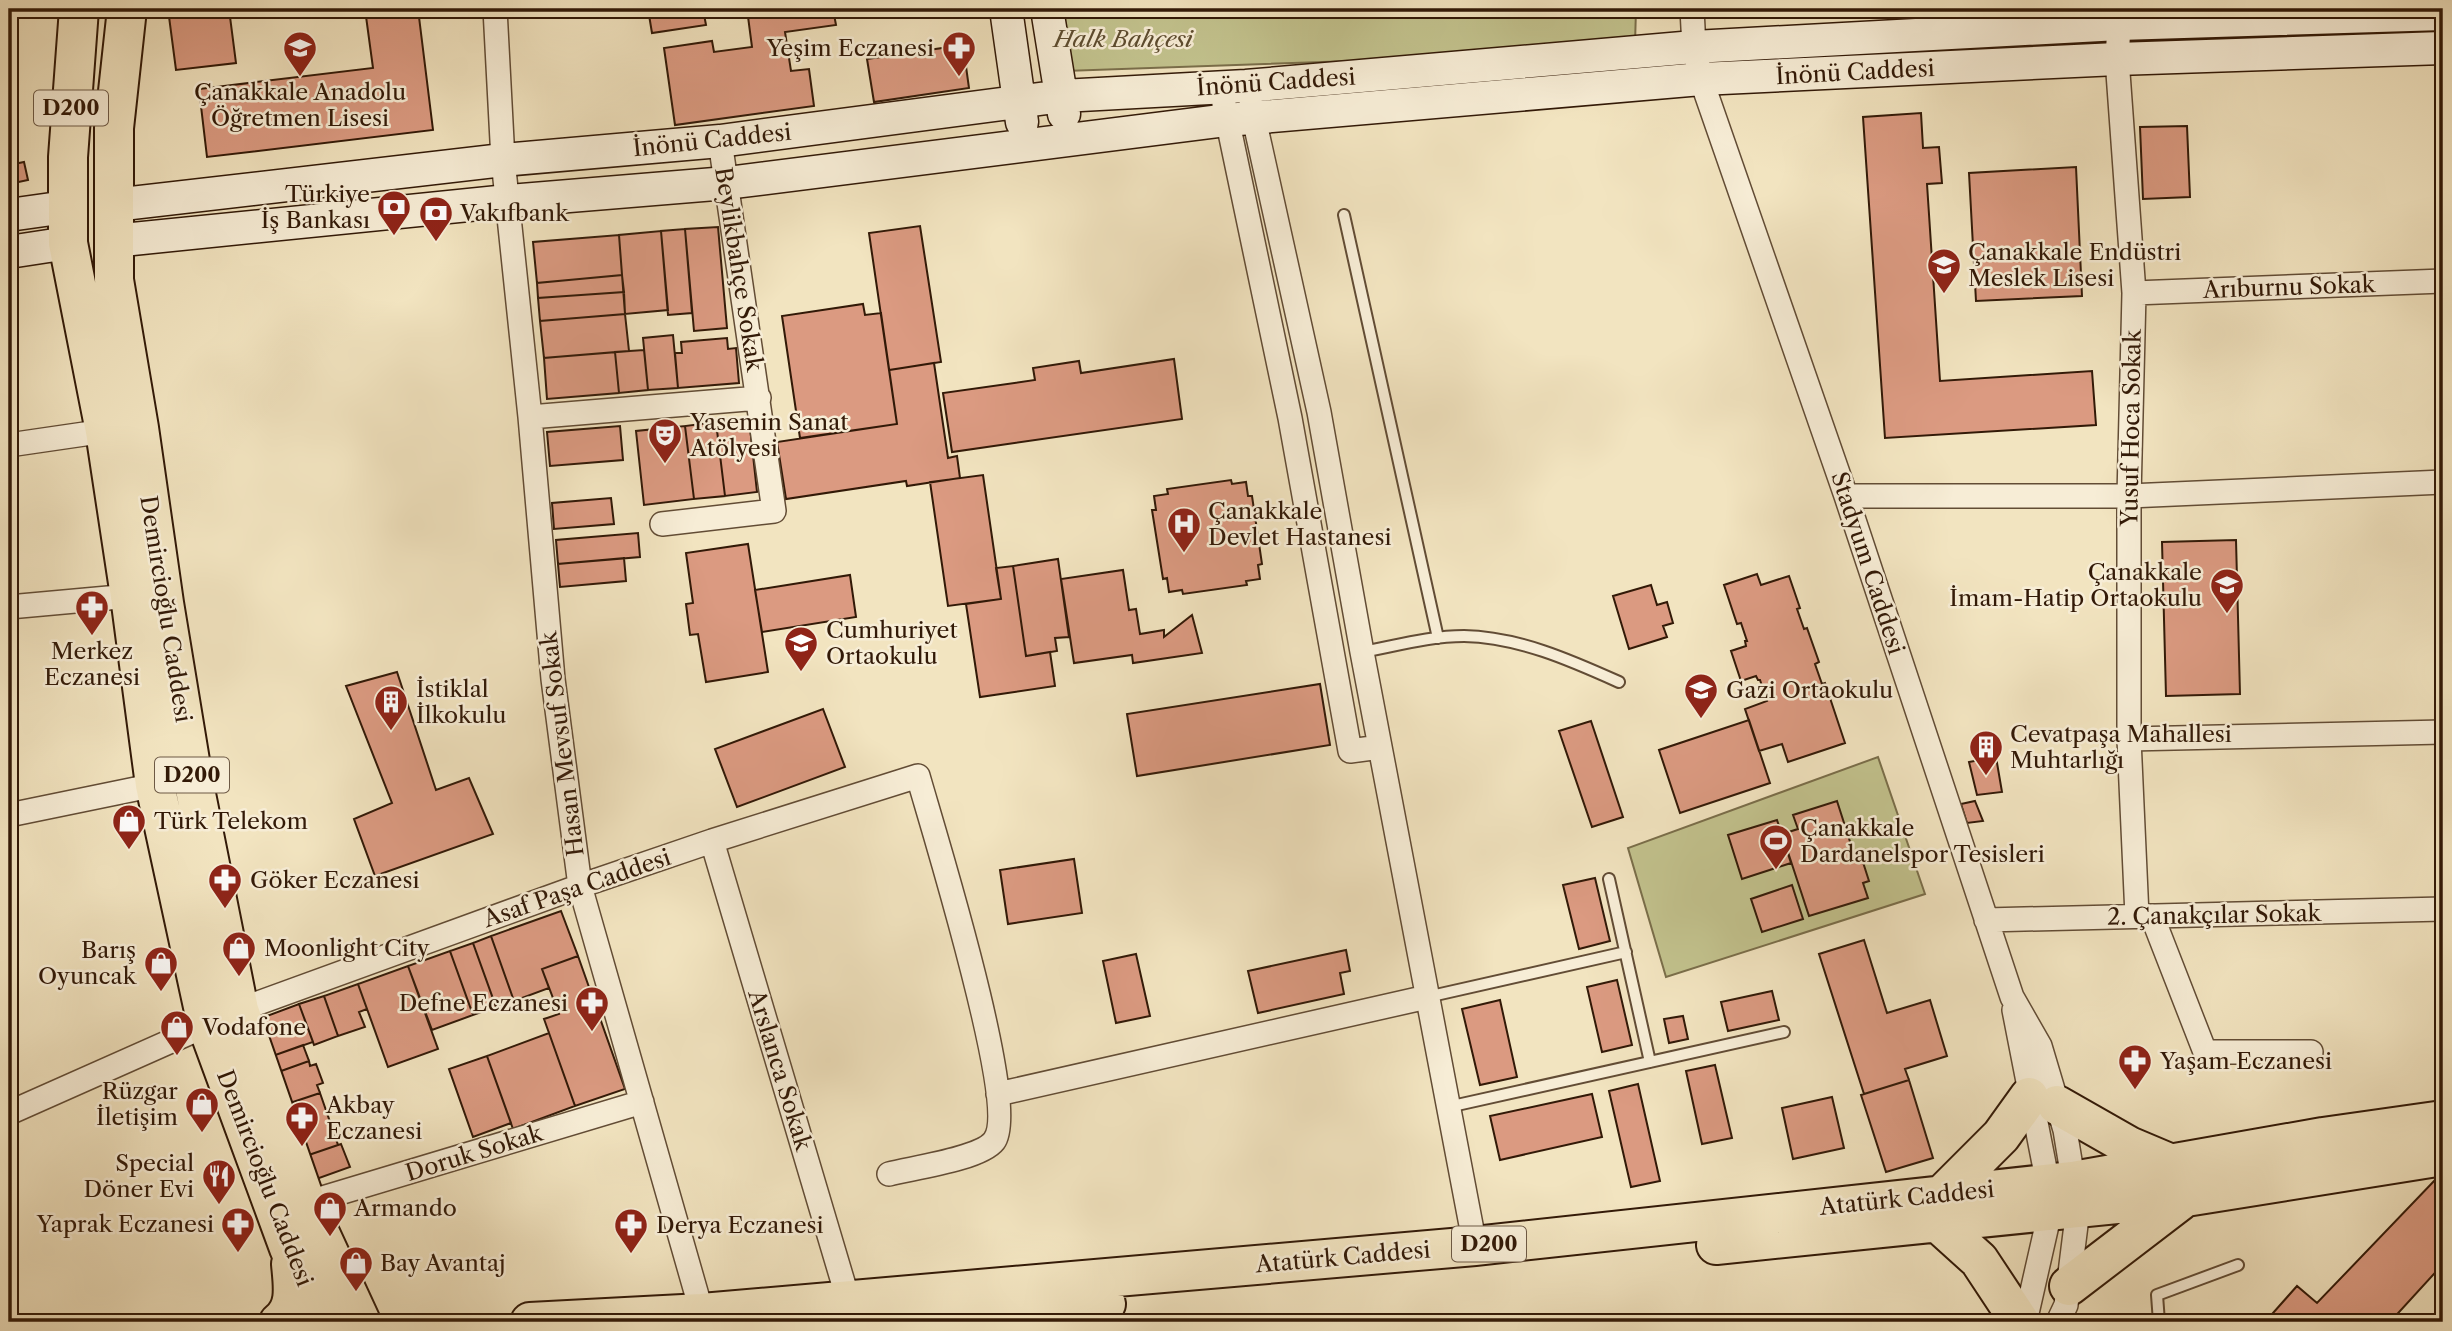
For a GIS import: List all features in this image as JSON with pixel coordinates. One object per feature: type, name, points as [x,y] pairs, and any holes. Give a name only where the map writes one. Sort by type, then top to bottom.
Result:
[{"type":"highway","name":"D200","points":[[67,225],[68,158],[79,9]]},
{"type":"highway","name":"D200","points":[[113,223],[114,128],[127,9]]},
{"type":"highway","points":[[67,225],[113,223]]},
{"type":"highway","name":"Demircioğlu Caddesi","points":[[113,223],[114,280],[193,779],[223,1017],[361,1322]]},
{"type":"highway","name":"Demircioğlu Caddesi","points":[[67,225],[105,431],[155,785],[289,1248],[320,1322]]},
{"type":"highway","points":[[2023,1322],[1941,1209],[2001,1136],[2043,1101],[2129,1146],[2180,1181],[2069,1286]]},
{"type":"highway","name":"Atatürk Caddesi","points":[[2180,1181],[2323,1137],[2443,1120]]},
{"type":"highway","name":"Atatürk Caddesi","points":[[919,1322],[1046,1316],[2180,1181],[2443,1156]]},
{"type":"highway","name":"Atatürk Caddesi","points":[[530,1322],[702,1313],[1475,1246],[1941,1209]]},
{"type":"highway","points":[[279,1322],[286,1316],[294,1294],[289,1248]]},
{"type":"main road","points":[[1006,9],[1025,146]]},
{"type":"main road","points":[[1047,9],[1068,140]]},
{"type":"main road","name":"İnönü Caddesi","points":[[113,223],[503,160],[720,141],[1062,96],[1233,86],[1694,47],[2119,16],[2443,14]]},
{"type":"main road","name":"İnönü Caddesi","points":[[113,223],[508,201],[727,183],[1240,120],[1701,79],[2117,59],[2443,48]]},
{"type":"main road","points":[[9,215],[67,225]]},
{"type":"main road","points":[[9,253],[67,225]]},
{"type":"street","name":"Hasan Mevsuf Sokak","points":[[495,9],[503,160],[530,418],[555,702],[580,886],[702,1313]]},
{"type":"street","name":"Stadyum Caddesi","points":[[1692,9],[1694,47],[1701,79],[1846,496],[2012,997],[2040,1046],[2043,1101],[2065,1130],[2062,1196],[2069,1286],[2066,1305],[2058,1322]]},
{"type":"street","name":"Yusuf Hoca Sokak","points":[[2119,16],[2117,59],[2134,293],[2129,496],[2129,739],[2144,916],[2205,1052],[2311,1052]]},
{"type":"street","points":[[1233,86],[1350,751],[1380,747]]},
{"type":"street","points":[[1240,120],[1320,412],[1362,652],[1475,1246]]},
{"type":"street","name":"Beylikbahçe Sokak","points":[[662,524],[774,511],[720,141]]},
{"type":"street","name":"Arıburnu Sokak","points":[[2134,293],[2443,281]]},
{"type":"street","name":"Beylikbahçe Sokak","points":[[530,418],[759,398]]},
{"type":"street","points":[[9,445],[105,431]]},
{"type":"street","points":[[1846,496],[2129,496],[2443,482]]},
{"type":"street","points":[[9,607],[130,596]]},
{"type":"street","points":[[2129,739],[2443,732]]},
{"type":"street","name":"Asaf Paşa Caddesi","points":[[9,1113],[223,1017],[580,886],[918,776],[972,964],[998,1094]]},
{"type":"street","points":[[9,816],[155,785]]},
{"type":"street","name":"Arslanca Sokak","points":[[712,841],[848,1299]]},
{"type":"street","name":"2. Çanakçılar Sokak","points":[[1986,920],[2443,909]]},
{"type":"street","points":[[889,1174],[967,1156],[991,1144],[999,1134],[998,1094],[1427,997]]},
{"type":"street","name":"Doruk Sokak","points":[[306,1203],[642,1102]]},
{"type":"street","points":[[2023,1322],[2062,1196]]},
{"type":"lane","points":[[1344,215],[1438,638]]},
{"type":"lane","points":[[1362,652],[1438,638],[1490,638],[1570,660],[1619,682]]},
{"type":"lane","points":[[1609,879],[1650,1062]]},
{"type":"lane","points":[[1427,997],[1626,952]]},
{"type":"lane","points":[[1448,1107],[1784,1032]]},
{"type":"lane","points":[[2159,1322],[2157,1295],[2238,1265]]},
{"type":"green space","name":"Halk Bahçesi","points":[[1054,9],[1636,9],[1635,44],[1352,61],[1065,71]]},
{"type":"green space","name":"Çanakkale Dardanelspor Tesisleri","points":[[1878,757],[1925,894],[1666,977],[1628,848]]},
{"type":"building","points":[[168,9],[229,9],[236,63],[176,70]]},
{"type":"building","points":[[365,9],[418,9],[433,130],[207,157],[199,89],[373,68]]},
{"type":"building","points":[[648,9],[703,9],[706,25],[652,33]]},
{"type":"building","points":[[747,9],[833,9],[836,25],[785,32],[791,71],[809,69],[814,106],[675,125],[664,48],[712,41],[714,52],[752,47]]},
{"type":"building","points":[[963,45],[969,88],[874,102],[867,59]]},
{"type":"building","points":[[1921,113],[1923,148],[1939,147],[1942,183],[1927,184],[1940,381],[2092,371],[2096,425],[1885,438],[1863,117]]},
{"type":"building","points":[[2187,126],[2190,197],[2143,199],[2140,127]]},
{"type":"building","points":[[24,162],[28,180],[9,184],[9,165]]},
{"type":"building","points":[[2076,167],[2082,296],[1976,301],[1969,173]]},
{"type":"building","points":[[920,226],[941,362],[889,370],[869,233]]},
{"type":"building","points":[[718,227],[727,328],[694,331],[685,229]]},
{"type":"building","points":[[685,229],[692,313],[668,315],[661,231]]},
{"type":"building","points":[[661,231],[668,310],[625,314],[619,235]]},
{"type":"building","points":[[619,235],[622,275],[537,283],[533,242]]},
{"type":"building","points":[[622,275],[624,292],[538,298],[537,283]]},
{"type":"building","points":[[624,292],[625,314],[540,321],[538,298]]},
{"type":"building","points":[[863,304],[865,315],[881,313],[897,424],[800,438],[782,316]]},
{"type":"building","points":[[625,314],[629,351],[544,358],[540,321]]},
{"type":"building","points":[[673,335],[678,388],[648,390],[643,338]]},
{"type":"building","points":[[727,338],[728,349],[736,348],[739,383],[678,388],[675,353],[682,353],[681,342]]},
{"type":"building","points":[[644,350],[648,390],[619,393],[615,352]]},
{"type":"building","points":[[615,352],[619,393],[547,399],[544,358]]},
{"type":"building","points":[[1174,359],[1182,419],[952,452],[943,393],[1035,380],[1033,368],[1079,361],[1081,373]]},
{"type":"building","points":[[934,363],[948,458],[957,456],[960,478],[907,486],[906,481],[786,499],[777,442],[897,424],[889,370]]},
{"type":"building","points":[[749,418],[757,492],[725,496],[716,422]]},
{"type":"building","points":[[716,422],[725,496],[694,499],[685,426]]},
{"type":"building","points":[[620,426],[623,460],[550,466],[547,432]]},
{"type":"building","name":"Yasemin Sanat Atölyesi","points":[[685,426],[694,499],[644,505],[636,431]]},
{"type":"building","points":[[983,475],[1001,599],[948,606],[930,482]]},
{"type":"building","points":[[1231,480],[1232,484],[1246,482],[1248,496],[1252,496],[1262,564],[1258,565],[1260,579],[1246,581],[1247,585],[1183,594],[1182,590],[1169,592],[1167,578],[1163,579],[1152,510],[1156,510],[1154,496],[1168,494],[1167,489]]},
{"type":"building","points":[[611,498],[614,524],[554,529],[552,503]]},
{"type":"building","points":[[638,533],[640,557],[558,564],[556,540]]},
{"type":"building","points":[[2236,540],[2240,694],[2166,696],[2162,542]]},
{"type":"building","points":[[748,544],[768,672],[706,682],[698,634],[690,635],[686,604],[693,603],[686,553]]},
{"type":"building","points":[[624,558],[626,581],[560,587],[558,564]]},
{"type":"building","points":[[1058,559],[1069,637],[1055,638],[1057,651],[1026,656],[1013,566]]},
{"type":"building","points":[[1013,566],[1026,656],[1050,652],[1055,686],[980,697],[966,604],[1001,599],[996,568]]},
{"type":"building","points":[[1123,570],[1129,610],[1136,609],[1140,634],[1164,630],[1164,637],[1192,615],[1202,653],[1133,663],[1132,655],[1074,663],[1061,579]]},
{"type":"building","points":[[1757,574],[1761,585],[1789,576],[1800,608],[1797,609],[1819,662],[1815,664],[1822,684],[1825,683],[1845,743],[1788,762],[1782,744],[1759,751],[1745,709],[1767,701],[1756,676],[1741,681],[1731,651],[1746,646],[1747,641],[1741,623],[1737,624],[1724,585]]},
{"type":"building","points":[[850,575],[856,617],[762,632],[755,590]]},
{"type":"building","points":[[1651,585],[1657,605],[1667,602],[1673,623],[1663,626],[1667,637],[1629,649],[1613,596]]},
{"type":"building","name":"İstiklal İlkokulu","points":[[397,672],[436,790],[469,778],[493,834],[375,876],[354,819],[392,803],[346,686]]},
{"type":"building","points":[[1320,684],[1330,745],[1137,776],[1127,714]]},
{"type":"building","points":[[823,709],[845,767],[737,807],[715,749]]},
{"type":"building","points":[[1749,720],[1770,783],[1680,813],[1659,750]]},
{"type":"building","points":[[1591,721],[1623,817],[1592,827],[1559,731]]},
{"type":"building","name":"Cevatpaşa Mahallesi Muhtarlığı","points":[[1996,757],[2002,792],[1977,795],[1969,762]]},
{"type":"building","points":[[1837,801],[1854,854],[1860,853],[1869,881],[1863,883],[1868,898],[1809,916],[1782,834],[1798,829],[1793,815]]},
{"type":"building","points":[[1975,801],[1983,821],[1967,823],[1961,804]]},
{"type":"building","points":[[1777,820],[1791,863],[1742,879],[1728,835]]},
{"type":"building","points":[[1074,859],[1082,913],[1008,924],[1000,870]]},
{"type":"building","points":[[1595,878],[1610,941],[1579,949],[1563,885]]},
{"type":"building","points":[[1792,885],[1803,919],[1762,932],[1751,899]]},
{"type":"building","points":[[561,911],[578,956],[542,969],[549,988],[514,1001],[491,936]]},
{"type":"building","points":[[491,936],[514,1001],[496,1007],[473,943]]},
{"type":"building","points":[[1864,940],[1887,1013],[1930,1000],[1947,1056],[1905,1069],[1909,1080],[1864,1094],[1819,954]]},
{"type":"building","points":[[473,943],[496,1007],[473,1015],[450,951]]},
{"type":"building","points":[[1346,950],[1350,971],[1340,973],[1344,994],[1258,1013],[1248,971]]},
{"type":"building","points":[[450,951],[473,1015],[432,1030],[408,966]]},
{"type":"building","points":[[1136,954],[1150,1016],[1116,1023],[1103,961]]},
{"type":"building","points":[[578,956],[625,1089],[575,1106],[544,1019],[559,1014],[542,969]]},
{"type":"building","points":[[408,966],[438,1049],[388,1067],[358,984]]},
{"type":"building","points":[[1617,980],[1632,1045],[1602,1052],[1587,987]]},
{"type":"building","points":[[358,984],[367,1009],[359,1012],[365,1027],[338,1036],[324,996]]},
{"type":"building","points":[[1772,991],[1779,1020],[1728,1031],[1721,1002]]},
{"type":"building","points":[[324,996],[338,1036],[314,1045],[299,1004]]},
{"type":"building","points":[[1500,1000],[1517,1077],[1480,1085],[1462,1009]]},
{"type":"building","points":[[299,1004],[313,1042],[264,1059],[251,1022]]},
{"type":"building","points":[[1683,1016],[1688,1039],[1669,1043],[1664,1019]]},
{"type":"building","points":[[549,1033],[575,1106],[513,1129],[487,1056]]},
{"type":"building","points":[[303,1045],[309,1061],[270,1075],[264,1059]]},
{"type":"building","points":[[487,1056],[511,1123],[473,1137],[449,1069]]},
{"type":"building","points":[[309,1061],[310,1066],[316,1064],[323,1083],[317,1085],[320,1093],[281,1106],[270,1075]]},
{"type":"building","points":[[1715,1065],[1732,1138],[1702,1144],[1686,1071]]},
{"type":"building","points":[[1909,1080],[1933,1158],[1886,1172],[1861,1095]]},
{"type":"building","points":[[1638,1084],[1660,1181],[1631,1187],[1609,1091]]},
{"type":"building","points":[[320,1093],[338,1145],[300,1158],[281,1106]]},
{"type":"building","points":[[1592,1094],[1602,1137],[1500,1160],[1490,1116]]},
{"type":"building","points":[[1832,1097],[1844,1148],[1793,1159],[1782,1108]]},
{"type":"building","points":[[341,1144],[350,1167],[308,1182],[300,1158]]},
{"type":"building","points":[[2443,1179],[2443,1264],[2390,1322],[2265,1322],[2297,1286],[2317,1303],[2435,1180]]},
{"type":"place","name":"Çanakkale Anadolu Öğretmen Lisesi","points":[[300,78]]},
{"type":"place","name":"Yeşim Eczanesi","points":[[959,78]]},
{"type":"place","name":"Türkiye İş Bankası","points":[[394,237]]},
{"type":"place","name":"Vakıfbank","points":[[436,243]]},
{"type":"place","name":"Çanakkale Endüstri Meslek Lisesi","points":[[1944,295]]},
{"type":"place","name":"Yasemin Sanat Atölyesi","points":[[665,465]]},
{"type":"place","name":"Çanakkale Devlet Hastanesi","points":[[1184,554]]},
{"type":"place","name":"Çanakkale İmam-Hatip Ortaokulu","points":[[2227,615]]},
{"type":"place","name":"Merkez Eczanesi","points":[[92,637]]},
{"type":"place","name":"Cumhuriyet Ortaokulu","points":[[801,673]]},
{"type":"place","name":"Gazi Ortaokulu","points":[[1701,720]]},
{"type":"place","name":"İstiklal İlkokulu","points":[[391,732]]},
{"type":"place","name":"Cevatpaşa Mahallesi Muhtarlığı","points":[[1986,777]]},
{"type":"place","name":"Türk Telekom","points":[[129,851]]},
{"type":"place","name":"Çanakkale Dardanelspor Tesisleri","points":[[1776,871]]},
{"type":"place","name":"Göker Eczanesi","points":[[225,910]]},
{"type":"place","name":"Moonlight City","points":[[239,978]]},
{"type":"place","name":"Barış Oyuncak","points":[[161,993]]},
{"type":"place","name":"Defne Eczanesi","points":[[592,1033]]},
{"type":"place","name":"Vodafone","points":[[177,1057]]},
{"type":"place","name":"Yaşam Eczanesi","points":[[2135,1091]]},
{"type":"place","name":"Rüzgar İletişim","points":[[202,1134]]},
{"type":"place","name":"Akbay Eczanesi","points":[[302,1148]]},
{"type":"place","name":"Special Döner Evi","points":[[219,1206]]},
{"type":"place","name":"Armando","points":[[330,1238]]},
{"type":"place","name":"Yaprak Eczanesi","points":[[238,1254]]},
{"type":"place","name":"Derya Eczanesi","points":[[631,1255]]},
{"type":"place","name":"Bay Avantaj","points":[[356,1293]]}]
